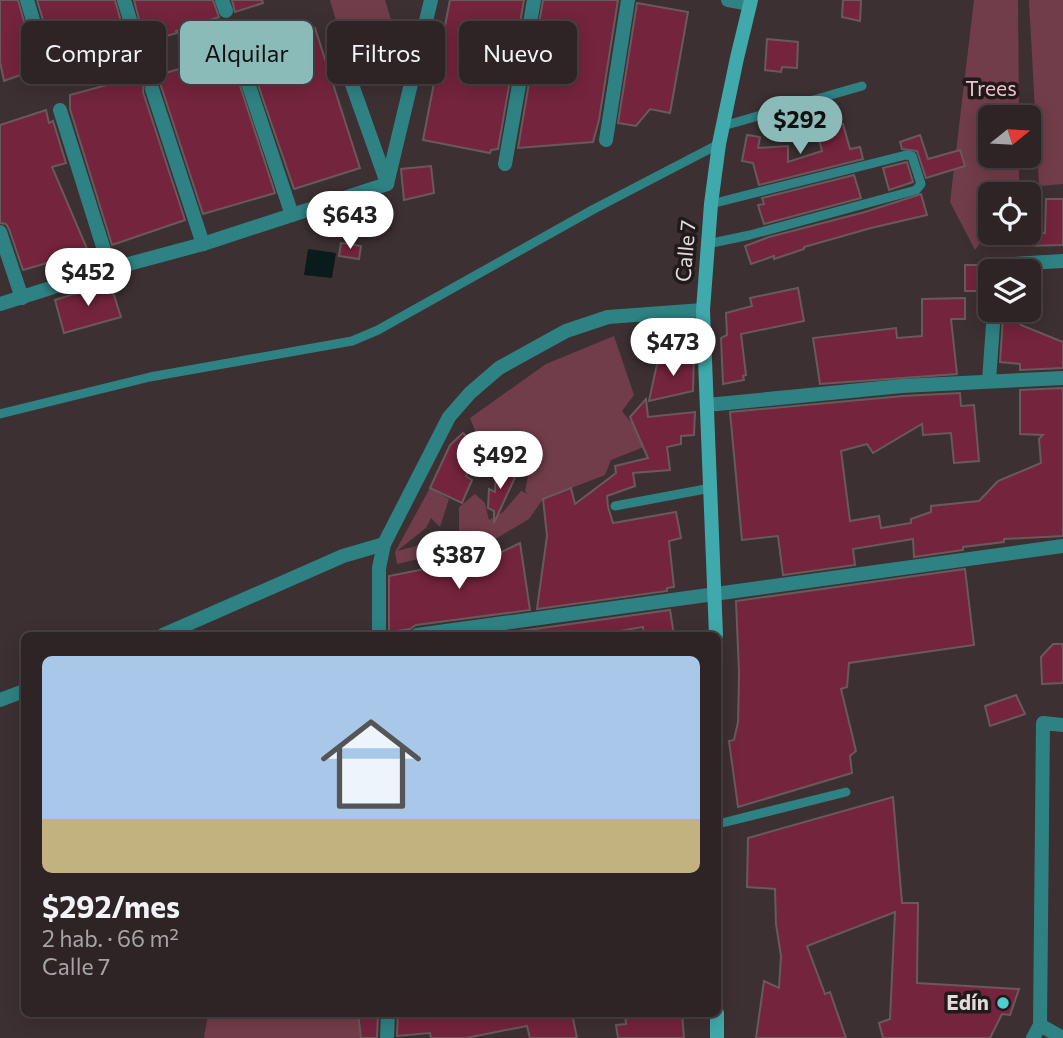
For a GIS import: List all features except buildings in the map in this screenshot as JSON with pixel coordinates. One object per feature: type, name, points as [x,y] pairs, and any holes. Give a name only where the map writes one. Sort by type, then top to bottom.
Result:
[{"type":"street","points":[[27,0],[33,21]]},
{"type":"street","points":[[124,0],[130,21]]},
{"type":"street","points":[[387,184],[431,0]]},
{"type":"street","points":[[505,164],[534,0]]},
{"type":"street","points":[[606,141],[628,0]]},
{"type":"street","points":[[728,0],[751,2]]},
{"type":"street","name":"Calle 7","points":[[716,632],[703,310],[707,244],[719,144],[751,2]]},
{"type":"street","points":[[249,84],[292,215]]},
{"type":"street","points":[[352,84],[387,184]]},
{"type":"street","points":[[152,89],[203,244]]},
{"type":"street","points":[[60,110],[110,269]]},
{"type":"street","points":[[0,304],[110,269],[203,244],[387,184]]},
{"type":"street","points":[[0,232],[22,298]]},
{"type":"street","points":[[1041,262],[1063,261]]},
{"type":"street","points":[[379,632],[379,568],[384,544],[450,417],[470,393],[499,369],[566,331],[608,317],[703,310]]},
{"type":"street","points":[[989,381],[992,322]]},
{"type":"street","points":[[707,405],[902,386],[1063,378]]},
{"type":"street","points":[[170,632],[343,556],[384,544]]},
{"type":"street","points":[[440,632],[1063,547]]},
{"type":"street","points":[[0,700],[21,692]]},
{"type":"street","points":[[1063,726],[1043,723],[1037,1032],[1063,1038]]},
{"type":"street","points":[[387,1038],[388,1017]]},
{"type":"street","points":[[717,1017],[717,1038]]},
{"type":"lane","points":[[723,126],[862,86]]},
{"type":"lane","points":[[0,414],[150,377],[352,341],[378,330],[594,209],[719,144]]},
{"type":"lane","points":[[707,244],[916,190],[921,184],[912,156],[906,155],[711,204]]},
{"type":"lane","points":[[615,506],[711,488]]},
{"type":"lane","points":[[721,823],[846,792]]},
{"type":"green space","points":[[330,0],[385,0],[392,21],[336,21]]},
{"type":"green space","name":"Trees","points":[[974,0],[1018,0],[1019,105],[978,105],[978,168],[1019,168],[1019,182],[978,182],[979,245],[975,250],[950,202]]},
{"type":"green space","points":[[1029,0],[1063,0],[1063,184],[1041,186],[1039,182],[1041,105],[1035,105]]},
{"type":"green space","points":[[614,336],[634,395],[622,411],[649,445],[611,460],[605,475],[543,499],[529,519],[492,541],[483,561],[470,560],[449,552],[397,564],[395,552],[430,488],[449,499],[440,527],[431,518],[426,528],[397,551],[459,535],[459,507],[475,494],[485,503],[489,520],[503,512],[521,491],[528,494],[525,491],[529,471],[493,470],[475,473],[484,453],[470,418],[546,364]]},
{"type":"green space","points":[[207,1017],[368,1017],[368,1038],[204,1038]]},
{"type":"shaded area","points":[[308,249],[336,253],[332,278],[304,275]]},
{"type":"place","name":"Edín","points":[[1003,1003]]}]
